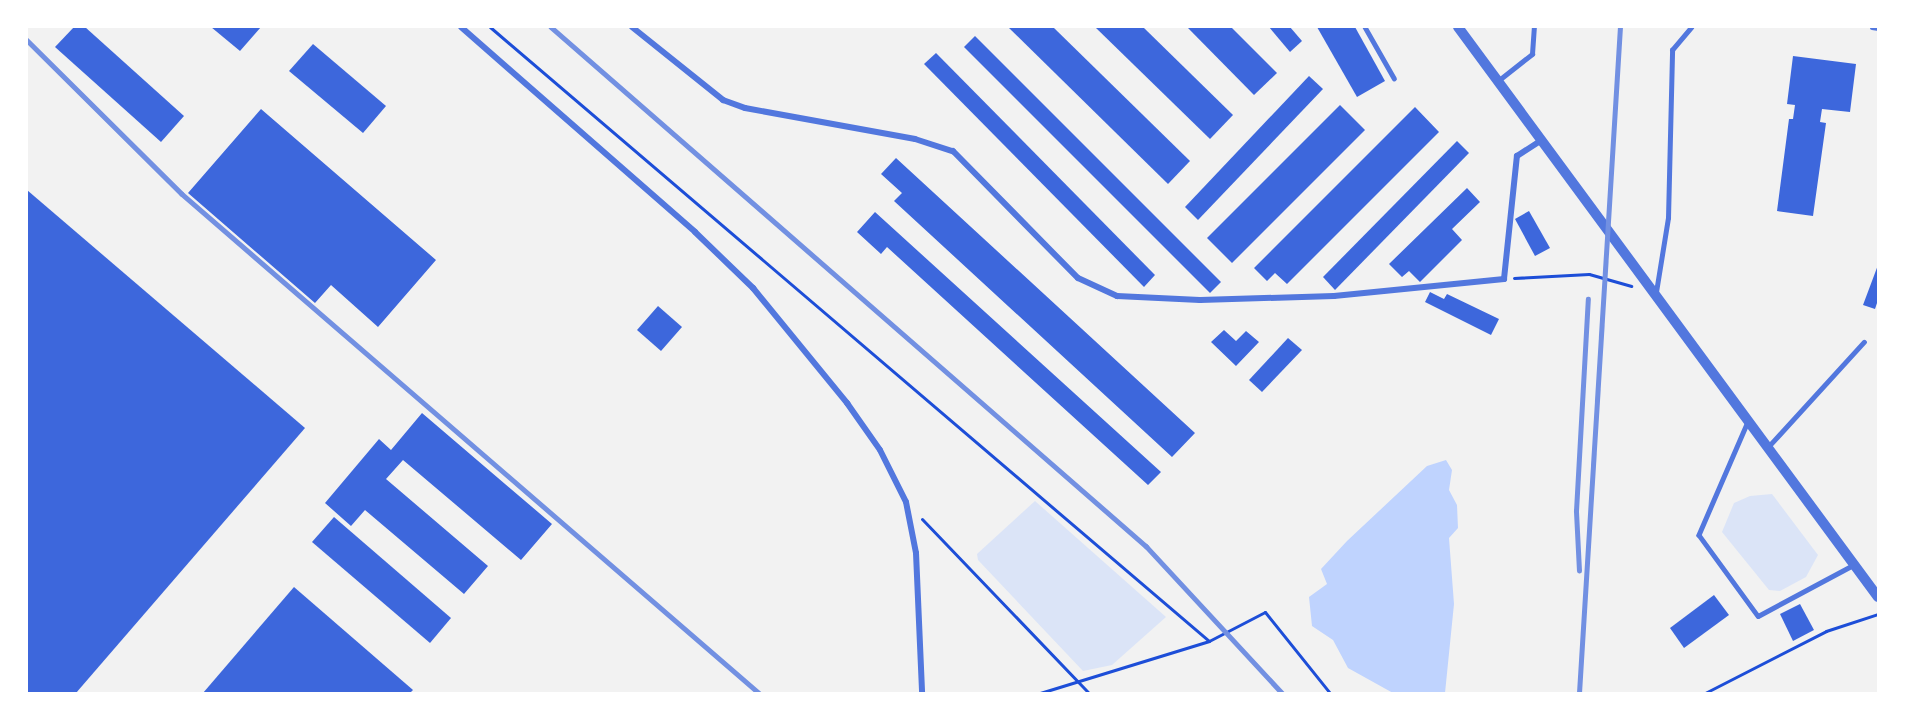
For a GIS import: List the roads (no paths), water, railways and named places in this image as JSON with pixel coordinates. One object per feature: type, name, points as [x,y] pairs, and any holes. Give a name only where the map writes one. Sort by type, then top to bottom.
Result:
[{"type":"street","points":[[461,27],[695,232],[753,288],[847,403],[880,450],[906,502],[916,553],[922,693]]},
{"type":"street","points":[[632,27],[723,100],[745,108],[915,139],[953,151],[1078,278],[1098,291],[1117,296],[1200,300],[1334,296],[1504,279],[1517,156],[1544,139]]},
{"type":"street","points":[[1458,27],[1544,139],[1878,597]]},
{"type":"lane","points":[[1365,27],[1394,78]]},
{"type":"lane","points":[[1499,80],[1532,54],[1534,27]]},
{"type":"lane","points":[[1656,294],[1668,218],[1672,50],[1691,27]]},
{"type":"lane","points":[[1872,27],[1878,28]]},
{"type":"lane","points":[[1767,447],[1864,342]]},
{"type":"lane","points":[[1749,421],[1698,535],[1758,616],[1854,565]]},
{"type":"water","points":[[1446,460],[1452,470],[1449,490],[1457,505],[1458,528],[1449,538],[1454,604],[1445,693],[1393,693],[1348,668],[1333,640],[1312,626],[1309,597],[1327,584],[1321,569],[1347,541],[1427,466]]},
{"type":"railway","points":[[551,27],[1146,546],[1282,693]]},
{"type":"railway","points":[[1579,693],[1620,27]]},
{"type":"railway","points":[[27,40],[182,194],[759,693]]},
{"type":"railway","points":[[1579,571],[1576,511],[1588,299]]}]
